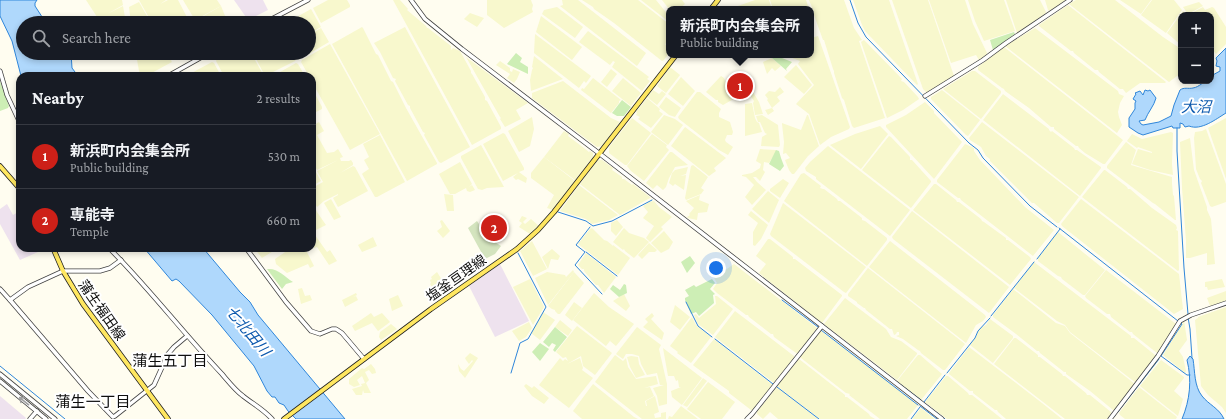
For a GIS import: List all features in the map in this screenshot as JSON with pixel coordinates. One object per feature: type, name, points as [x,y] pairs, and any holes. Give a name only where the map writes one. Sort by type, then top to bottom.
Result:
[{"type":"main road","name":"塩釜亘理線","points":[[284,419],[431,309],[527,241],[554,212],[674,58]]},
{"type":"main road","points":[[0,166],[16,184]]},
{"type":"main road","name":"蒲生福田線","points":[[55,252],[63,271],[83,304],[168,419]]},
{"type":"street","points":[[277,16],[308,0]]},
{"type":"street","points":[[412,0],[426,19],[440,32],[942,419]]},
{"type":"street","points":[[925,96],[983,60],[1006,42],[1070,0]]},
{"type":"street","points":[[175,72],[197,60]]},
{"type":"street","points":[[0,71],[7,95],[16,114]]},
{"type":"street","points":[[113,252],[240,394],[263,409],[272,419]]},
{"type":"street","points":[[249,252],[286,302],[311,331],[320,334],[336,329],[342,333],[364,359]]},
{"type":"street","points":[[10,300],[28,287],[63,271],[100,271],[110,268],[120,260]]},
{"type":"street","points":[[0,289],[111,416],[115,416],[155,383],[168,354],[187,336]]},
{"type":"street","points":[[1110,419],[1158,356],[1180,322],[1188,317],[1226,303]]},
{"type":"street","points":[[747,419],[822,326]]},
{"type":"street","points":[[0,374],[55,419]]},
{"type":"street","points":[[0,381],[46,419]]},
{"type":"street","points":[[30,419],[40,407]]},
{"type":"shaded area","points":[[234,0],[263,0],[268,10],[256,16],[245,16]]},
{"type":"shaded area","points":[[7,204],[13,215],[16,213],[16,252],[38,252],[20,260],[0,224],[0,209]]},
{"type":"shaded area","points":[[500,264],[529,321],[495,337],[469,286]]},
{"type":"shaded area","points":[[0,396],[26,418],[0,419]]},
{"type":"green space","points":[[86,0],[122,0],[123,5],[107,14],[123,6],[125,16],[96,16]]},
{"type":"green space","points":[[139,0],[166,0],[160,4],[168,0],[178,0],[186,16],[148,16]]},
{"type":"green space","points":[[183,0],[217,0],[221,6],[202,16],[193,16]]},
{"type":"green space","points":[[328,0],[347,0],[350,7],[321,23],[313,8]]},
{"type":"green space","points":[[393,0],[400,0],[408,9],[407,10],[427,28],[451,46],[451,50],[453,48],[460,51],[501,129],[472,145]]},
{"type":"green space","points":[[487,0],[531,0],[533,12],[504,28],[487,15]]},
{"type":"green space","points":[[562,0],[578,0],[646,53],[637,66],[560,6],[563,5]]},
{"type":"green space","points":[[582,0],[638,0],[666,22],[666,57],[664,60],[662,61]]},
{"type":"green space","points":[[641,0],[656,0],[666,12],[666,20]]},
{"type":"green space","points":[[662,0],[682,0],[685,4],[683,6],[667,6]]},
{"type":"green space","points":[[755,0],[769,0],[771,6],[738,6]]},
{"type":"green space","points":[[770,0],[806,0],[808,6],[772,6]]},
{"type":"green space","points":[[809,0],[844,0],[854,28],[862,40],[859,41],[885,118],[854,128],[852,126],[824,40],[814,15],[814,6],[812,6]]},
{"type":"green space","points":[[853,0],[889,0],[918,84],[917,85],[865,31]]},
{"type":"green space","points":[[892,0],[928,0],[954,76],[927,93],[923,89]]},
{"type":"green space","points":[[929,0],[965,0],[973,24],[987,53],[986,55],[979,60],[976,55],[951,63]]},
{"type":"green space","points":[[968,0],[1004,0],[1015,31],[984,41]]},
{"type":"green space","points":[[1006,0],[1040,0],[1046,12],[1017,33]]},
{"type":"green space","points":[[1045,0],[1066,0],[1050,11],[1048,10]]},
{"type":"green space","points":[[1076,0],[1115,0],[1178,47],[1178,75],[1169,82],[1069,4]]},
{"type":"green space","points":[[1120,0],[1151,0],[1141,14]]},
{"type":"green space","points":[[1152,0],[1174,0],[1182,10],[1178,12],[1178,16],[1166,33],[1141,15]]},
{"type":"green space","points":[[139,2],[147,16],[130,16],[129,7]]},
{"type":"green space","points":[[1199,2],[1203,6],[1192,12],[1187,12],[1183,7]]},
{"type":"green space","points":[[1068,5],[1166,82],[1140,83],[1126,93],[1123,89],[1120,89],[1098,70],[1095,70],[1073,51],[1039,26]]},
{"type":"green space","points":[[221,6],[225,16],[204,16]]},
{"type":"green space","points":[[557,7],[583,27],[575,38],[542,14],[544,10]]},
{"type":"green space","points":[[1203,7],[1205,10],[1212,7],[1226,27],[1226,44],[1216,54],[1214,52],[1214,12],[1194,12]]},
{"type":"green space","points":[[311,9],[315,16],[298,16]]},
{"type":"green space","points":[[470,13],[484,18],[477,27],[464,19]]},
{"type":"green space","points":[[541,16],[582,47],[572,60],[536,32]]},
{"type":"green space","points":[[316,18],[321,27],[316,30]]},
{"type":"green space","points":[[1178,18],[1178,42],[1167,33]]},
{"type":"green space","points":[[362,27],[437,163],[407,181],[332,44]]},
{"type":"green space","points":[[405,27],[470,147],[441,163],[439,162],[424,135],[425,133],[423,132],[395,81],[396,79],[393,78],[374,43]]},
{"type":"green space","points":[[321,28],[329,42],[316,50],[316,31]]},
{"type":"green space","points":[[1035,28],[1118,91],[1119,94],[1124,96],[1120,103],[1118,112],[1122,125],[1117,133],[1005,46]]},
{"type":"green space","points":[[588,31],[649,77],[647,79],[650,81],[642,91],[612,67],[615,62],[613,61],[610,65],[579,42]]},
{"type":"green space","points":[[1014,32],[1015,34],[993,50],[990,40]]},
{"type":"green space","points":[[535,34],[591,76],[586,83],[584,81],[579,88],[534,53]]},
{"type":"green space","points":[[818,36],[850,127],[849,129],[831,137],[820,145],[809,114],[796,104],[814,85],[798,64],[800,61],[792,58],[814,58],[814,37]]},
{"type":"green space","points":[[864,40],[902,79],[901,81],[904,82],[919,99],[903,110],[887,118],[861,42]]},
{"type":"green space","points":[[330,44],[380,134],[350,150],[316,89],[316,72],[307,72],[301,62],[302,60],[316,60],[316,52]]},
{"type":"green space","points":[[1004,47],[1123,140],[1105,164],[1085,153],[1078,146],[1054,129],[1054,127],[1051,127],[1029,108],[978,70],[978,67]]},
{"type":"green space","points":[[516,53],[522,58],[520,62],[528,67],[528,74],[507,64]]},
{"type":"green space","points":[[534,56],[563,79],[531,91],[530,80]]},
{"type":"green space","points":[[466,57],[528,103],[516,110],[521,119],[505,127]]},
{"type":"green space","points":[[772,58],[781,66],[775,71],[772,68],[767,74],[763,62]]},
{"type":"green space","points":[[772,58],[782,58],[792,62],[786,69],[787,71]]},
{"type":"green space","points":[[137,60],[171,60],[172,62],[153,72],[139,71]]},
{"type":"green space","points":[[255,60],[262,72],[222,72],[216,61]]},
{"type":"green space","points":[[257,60],[296,60],[273,72],[263,72]]},
{"type":"green space","points":[[500,61],[510,68],[510,71],[512,72],[513,69],[520,72],[514,83],[507,78],[510,74],[496,65]]},
{"type":"green space","points":[[212,62],[219,72],[193,72]]},
{"type":"green space","points":[[296,63],[303,72],[280,72]]},
{"type":"green space","points":[[796,65],[812,85],[804,94],[784,77]]},
{"type":"green space","points":[[670,67],[680,75],[666,93],[657,86]]},
{"type":"green space","points":[[611,69],[617,74],[607,87],[601,82]]},
{"type":"green space","points":[[972,71],[975,71],[1001,91],[981,119],[943,89]]},
{"type":"green space","points":[[721,76],[724,78],[727,86],[739,96],[723,105],[706,92]]},
{"type":"green space","points":[[681,77],[695,91],[683,106],[668,94]]},
{"type":"green space","points":[[593,78],[621,100],[611,113],[581,90],[582,88],[584,89]]},
{"type":"green space","points":[[623,78],[641,93],[631,106],[612,91]]},
{"type":"green space","points":[[0,81],[9,106],[8,108],[0,111]]},
{"type":"green space","points":[[563,81],[611,118],[620,122],[602,146],[597,147],[532,98],[532,93]]},
{"type":"green space","points":[[780,87],[784,92],[777,97],[780,101],[772,108],[765,95],[769,91],[775,92]]},
{"type":"green space","points":[[653,90],[659,94],[662,91],[666,94],[657,105],[647,97]]},
{"type":"green space","points":[[942,90],[980,120],[968,136],[931,99],[931,97]]},
{"type":"green space","points":[[697,92],[700,92],[721,109],[719,117],[730,122],[733,132],[732,135],[727,135],[725,140],[733,147],[728,155],[719,150],[678,117]]},
{"type":"green space","points":[[753,92],[759,102],[763,114],[755,115],[754,101],[750,95]]},
{"type":"green space","points":[[1003,94],[1075,150],[1101,167],[1080,196],[983,120]]},
{"type":"green space","points":[[316,96],[322,107],[322,109],[316,112]]},
{"type":"green space","points":[[666,97],[681,108],[675,117],[669,115],[659,107]]},
{"type":"green space","points":[[647,98],[660,109],[659,111],[663,114],[651,128],[638,119],[640,117],[636,115],[636,112]]},
{"type":"green space","points":[[622,100],[631,107],[624,116],[617,116],[612,113]]},
{"type":"green space","points":[[925,102],[962,142],[934,179],[886,127],[886,125],[906,115]]},
{"type":"green space","points":[[752,103],[755,118],[759,123],[762,132],[745,136],[745,104]]},
{"type":"green space","points":[[772,108],[774,111],[768,115],[765,110]]},
{"type":"green space","points":[[664,115],[675,119],[683,125],[668,145],[651,132]]},
{"type":"green space","points":[[762,115],[778,125],[779,147],[761,146],[762,137],[767,134],[765,133],[760,122],[758,122],[756,116]]},
{"type":"green space","points":[[807,115],[819,146],[808,156],[794,174],[792,174],[785,160],[790,158],[786,153],[783,154],[784,142],[782,123],[801,130]]},
{"type":"green space","points":[[532,117],[534,129],[530,146],[519,152],[508,131]]},
{"type":"green space","points":[[632,118],[651,133],[627,165],[625,165],[609,153],[609,147]]},
{"type":"green space","points":[[1226,118],[1226,179],[1208,128]]},
{"type":"green space","points":[[319,122],[324,131],[317,135],[327,153],[334,152],[338,149],[343,157],[340,158],[341,161],[351,160],[353,163],[353,165],[340,173],[353,166],[355,167],[368,191],[338,207],[333,198],[338,194],[324,201],[317,207],[316,205],[316,186],[323,182],[317,171],[338,160],[317,170],[316,124]]},
{"type":"green space","points":[[982,122],[1079,197],[1059,223],[1032,203],[990,161],[981,147],[970,140],[969,138]]},
{"type":"green space","points":[[880,126],[888,134],[861,169],[830,145],[855,134]]},
{"type":"green space","points":[[685,127],[726,158],[714,168],[716,171],[709,176],[671,146]]},
{"type":"green space","points":[[1206,129],[1226,184],[1226,202],[1212,207],[1210,206],[1201,183],[1202,181],[1196,169],[1195,132]]},
{"type":"green space","points":[[564,131],[569,134],[568,136],[589,152],[590,151],[593,153],[593,157],[575,180],[544,157]]},
{"type":"green space","points":[[1171,132],[1173,133],[1173,175],[1132,164],[1138,149],[1152,152],[1138,147],[1137,148],[1127,141],[1132,134],[1142,139]]},
{"type":"green space","points":[[503,133],[505,134],[524,168],[524,170],[519,172],[527,178],[526,183],[518,179],[516,180],[513,177],[518,173],[503,181],[483,144]]},
{"type":"green space","points":[[652,134],[667,145],[666,147],[669,150],[644,181],[627,166]]},
{"type":"green space","points":[[380,135],[405,182],[375,197],[362,174],[369,169],[364,160],[369,157],[363,144]]},
{"type":"green space","points":[[889,136],[931,181],[911,208],[862,170]]},
{"type":"green space","points":[[1190,138],[1194,170],[1211,219],[1215,264],[1207,265],[1207,253],[1186,258],[1180,142]]},
{"type":"green space","points":[[1126,142],[1136,150],[1131,165],[1172,177],[1176,220],[1107,168]]},
{"type":"green space","points":[[965,144],[974,148],[974,151],[980,160],[1025,207],[1054,230],[1033,256],[960,198],[937,182]]},
{"type":"green space","points":[[481,145],[504,187],[487,188],[482,190],[478,189],[461,158],[461,156]]},
{"type":"green space","points":[[828,146],[910,210],[890,236],[816,179],[816,177],[806,171],[805,168],[810,162]]},
{"type":"green space","points":[[760,149],[776,150],[776,152],[769,163],[764,162],[763,170],[765,172],[760,181],[756,177],[753,177],[766,190],[752,205],[745,197],[754,185],[742,175],[752,173],[760,168],[761,164],[756,161]]},
{"type":"green space","points":[[776,150],[779,151],[784,166],[780,171],[769,164]]},
{"type":"green space","points":[[670,152],[688,165],[675,167],[666,187],[663,190],[657,185],[653,189],[646,183]]},
{"type":"green space","points":[[544,157],[575,181],[553,210],[547,208],[554,195],[531,178],[531,173]]},
{"type":"green space","points":[[598,160],[602,160],[613,168],[612,170],[622,177],[622,179],[632,185],[633,184],[650,198],[620,215],[580,184]]},
{"type":"green space","points":[[460,162],[472,184],[469,187],[472,185],[475,190],[470,192],[467,191],[466,188],[455,194],[450,194],[439,174]]},
{"type":"green space","points":[[693,165],[708,177],[701,188],[704,190],[701,194],[686,200],[685,198],[691,166]]},
{"type":"green space","points":[[688,167],[686,174],[680,176],[686,175],[684,190],[675,184],[673,186],[669,183],[672,173],[675,170]]},
{"type":"green space","points":[[1104,170],[1176,225],[1176,230],[1178,231],[1178,271],[1082,197]]},
{"type":"green space","points":[[316,172],[321,181],[316,184]]},
{"type":"green space","points":[[804,173],[821,186],[820,188],[824,189],[887,238],[867,266],[784,201],[801,174]]},
{"type":"green space","points":[[783,179],[789,183],[780,198],[770,191],[770,189]]},
{"type":"green space","points":[[934,184],[936,184],[957,202],[959,202],[1006,238],[1006,240],[1030,257],[1031,259],[1010,285],[913,210]]},
{"type":"green space","points":[[579,185],[618,215],[609,220],[592,224],[586,219],[560,211]]},
{"type":"green space","points":[[768,191],[779,200],[769,223],[752,209]]},
{"type":"green space","points":[[444,194],[453,195],[454,211],[447,211]]},
{"type":"green space","points":[[700,195],[699,200],[709,204],[707,212],[698,213],[697,220],[688,218],[687,217],[694,208],[686,201]]},
{"type":"green space","points":[[331,199],[341,217],[334,220],[324,203]]},
{"type":"green space","points":[[1081,199],[1179,274],[1183,309],[1174,314],[1062,226],[1061,224]]},
{"type":"green space","points":[[654,201],[672,217],[661,227],[663,229],[650,242],[646,238],[654,226],[643,218],[648,212],[643,206]]},
{"type":"green space","points":[[783,203],[866,267],[846,293],[771,236],[770,234]]},
{"type":"green space","points":[[316,210],[317,212],[326,225],[316,230]]},
{"type":"green space","points":[[751,211],[768,225],[761,239],[755,246],[753,245],[753,232],[758,223],[748,215]]},
{"type":"green space","points":[[912,211],[1009,287],[989,313],[893,239],[892,237]]},
{"type":"green space","points":[[522,216],[527,218],[523,222],[525,224],[531,219],[539,226],[530,234],[519,227],[522,223],[519,221]]},
{"type":"green space","points":[[442,220],[450,231],[443,238],[437,231],[442,227],[440,221]]},
{"type":"green space","points":[[617,220],[623,227],[616,236],[611,231],[611,223]]},
{"type":"green space","points":[[477,221],[483,230],[487,228],[495,242],[501,246],[495,254],[485,259],[468,228]]},
{"type":"green space","points":[[592,228],[604,240],[630,258],[618,275],[578,244]]},
{"type":"green space","points":[[624,228],[629,233],[644,238],[649,242],[634,258],[613,242]]},
{"type":"green space","points":[[664,231],[673,242],[669,249],[661,253],[651,243]]},
{"type":"green space","points":[[1058,232],[1105,270],[1085,295],[1038,261],[1038,258]]},
{"type":"green space","points":[[316,236],[327,252],[330,250],[337,261],[329,265],[317,247]]},
{"type":"green space","points":[[373,237],[377,246],[362,252],[358,245]]},
{"type":"green space","points":[[768,239],[770,239],[793,257],[793,259],[842,295],[822,323],[759,273],[766,264],[756,256]]},
{"type":"green space","points":[[532,241],[547,269],[533,276],[520,251]]},
{"type":"green space","points":[[890,241],[985,315],[986,317],[983,321],[976,325],[966,343],[869,267]]},
{"type":"green space","points":[[649,243],[657,250],[655,252],[649,252],[642,259],[638,255]]},
{"type":"green space","points":[[552,249],[560,256],[558,260],[551,259],[548,269],[542,257]]},
{"type":"green space","points":[[257,252],[272,252],[262,258]]},
{"type":"green space","points":[[285,252],[307,252],[314,266],[310,268],[308,264],[287,273],[276,264],[275,259]]},
{"type":"green space","points":[[586,253],[616,277],[604,293],[584,271],[584,269],[578,265]]},
{"type":"green space","points":[[690,256],[695,263],[687,273],[681,262]]},
{"type":"green space","points":[[1034,262],[1155,355],[1156,357],[1136,383],[1070,332],[1065,325],[1057,321],[1014,288]]},
{"type":"green space","points":[[734,264],[817,328],[798,354],[713,289],[717,283],[714,278]]},
{"type":"green space","points":[[868,268],[965,344],[945,370],[903,339],[896,336],[899,335],[899,332],[894,335],[892,329],[890,329],[848,296]]},
{"type":"green space","points":[[267,269],[278,271],[293,282],[286,284],[282,289]]},
{"type":"green space","points":[[573,270],[574,272],[548,305],[535,278],[547,272],[565,275],[566,277]]},
{"type":"green space","points":[[1106,270],[1176,324],[1159,352],[1157,353],[1111,317],[1110,314],[1107,314],[1086,298],[1085,296]]},
{"type":"green space","points":[[437,272],[444,283],[441,285],[443,288],[435,292],[430,284],[430,280],[432,279],[431,277]]},
{"type":"green space","points":[[574,272],[584,283],[560,314],[558,314],[555,310],[548,306]]},
{"type":"green space","points":[[530,279],[544,307],[533,325],[513,287]]},
{"type":"green space","points":[[712,279],[715,283],[710,289],[715,294],[713,295],[714,303],[699,316],[696,312],[691,314],[685,300],[685,298],[689,296],[685,290],[694,285],[696,287]]},
{"type":"green space","points":[[1222,279],[1225,287],[1208,290],[1207,287],[1205,287],[1205,282]]},
{"type":"green space","points":[[624,284],[626,285],[627,293],[619,297],[610,289],[613,285],[620,290]]},
{"type":"green space","points":[[302,288],[305,296],[310,295],[312,300],[301,304],[298,289]]},
{"type":"green space","points":[[1013,289],[1056,323],[1065,326],[1070,333],[1135,384],[1115,410],[1113,410],[1039,351],[993,317]]},
{"type":"green space","points":[[1226,291],[1226,301],[1210,306],[1207,298]]},
{"type":"green space","points":[[356,293],[357,295],[353,297],[356,296],[358,300],[345,307],[342,300]]},
{"type":"green space","points":[[594,293],[609,307],[634,324],[616,346],[610,341],[613,337],[606,346],[573,320]]},
{"type":"green space","points":[[624,294],[630,306],[626,311],[613,301]]},
{"type":"green space","points":[[398,295],[403,306],[392,311],[389,299]]},
{"type":"green space","points":[[715,296],[733,309],[713,335],[698,324],[694,315],[696,314],[699,318],[716,304]]},
{"type":"green space","points":[[845,298],[886,329],[891,337],[901,341],[917,353],[897,380],[824,324]]},
{"type":"green space","points":[[574,302],[582,308],[572,321],[565,315]]},
{"type":"green space","points":[[675,305],[690,317],[680,330],[670,322]]},
{"type":"green space","points":[[1226,307],[1226,413],[1201,386],[1195,320],[1198,317]]},
{"type":"green space","points":[[735,311],[794,356],[774,383],[715,337]]},
{"type":"green space","points":[[543,312],[555,320],[540,340],[531,333]]},
{"type":"green space","points":[[371,313],[374,317],[382,313],[390,322],[378,331],[372,323],[355,331],[352,326]]},
{"type":"green space","points":[[652,313],[654,316],[651,319],[664,333],[662,340],[643,327],[648,322],[645,319]]},
{"type":"green space","points":[[692,317],[696,325],[711,337],[691,363],[670,346]]},
{"type":"green space","points":[[990,319],[1013,336],[993,363],[970,345],[976,337],[979,329],[986,325]]},
{"type":"green space","points":[[560,320],[572,330],[568,336],[555,327]]},
{"type":"green space","points":[[1184,320],[1187,340],[1179,351],[1183,357],[1186,371],[1185,373],[1163,355]]},
{"type":"green space","points":[[529,322],[532,328],[526,337],[519,341],[512,331]]},
{"type":"green space","points":[[391,324],[397,329],[381,340],[379,337],[380,332]]},
{"type":"green space","points":[[577,326],[612,353],[595,375],[583,366],[581,356],[567,364],[580,358],[583,368],[582,370],[593,378],[569,408],[539,385],[560,358],[563,361],[565,359],[568,361],[566,357],[563,358],[556,352]]},
{"type":"green space","points":[[555,327],[567,337],[555,352],[553,350],[556,345],[552,343],[549,347],[543,342]]},
{"type":"green space","points":[[637,327],[661,345],[659,349],[667,384],[667,404],[659,406],[657,396],[653,388],[664,385],[660,385],[657,373],[647,375],[641,364],[639,356],[626,354],[623,359],[616,354]]},
{"type":"green space","points":[[820,330],[918,405],[907,419],[880,419],[849,395],[850,394],[846,393],[801,358],[800,356]]},
{"type":"green space","points":[[1014,338],[1016,338],[1038,355],[1038,357],[1040,357],[1087,395],[1090,395],[1111,412],[1107,419],[1065,419],[994,364]]},
{"type":"green space","points":[[714,339],[773,385],[754,410],[751,410],[729,393],[729,391],[693,365]]},
{"type":"green space","points":[[540,343],[549,349],[540,361],[532,352]]},
{"type":"green space","points":[[969,347],[1062,419],[1006,419],[997,410],[973,393],[973,391],[970,391],[949,374]]},
{"type":"green space","points":[[663,348],[702,378],[682,405],[672,397],[671,391],[681,387],[679,387],[678,380],[676,381],[674,376],[668,376]]},
{"type":"green space","points":[[470,353],[478,358],[465,378],[459,371],[458,364],[464,371],[473,361],[472,360],[469,364],[465,358]]},
{"type":"green space","points":[[615,355],[623,361],[626,358],[628,367],[636,379],[656,376],[658,384],[644,388],[650,387],[654,396],[645,401],[646,406],[646,401],[655,396],[659,412],[654,414],[655,418],[661,417],[661,413],[666,412],[666,419],[642,419],[595,382]]},
{"type":"green space","points":[[918,355],[920,355],[942,374],[921,400],[897,381]]},
{"type":"green space","points":[[627,357],[638,357],[639,364],[645,375],[636,378]]},
{"type":"green space","points":[[799,359],[845,395],[845,397],[875,419],[820,419],[777,386]]},
{"type":"green space","points":[[1161,360],[1184,377],[1174,391],[1183,399],[1178,416],[1140,386]]},
{"type":"green space","points":[[371,364],[376,373],[372,374],[369,370],[365,372],[369,380],[366,383],[371,393],[364,393],[363,390],[362,395],[356,395],[352,389],[362,386],[361,384],[365,383],[362,376],[357,380],[360,385],[354,387],[349,384],[349,379],[362,368],[364,369]]},
{"type":"green space","points":[[946,376],[948,376],[969,395],[972,395],[1002,419],[947,419],[925,402]]},
{"type":"green space","points":[[703,378],[707,381],[687,407],[683,405]]},
{"type":"green space","points":[[708,382],[735,402],[722,419],[701,419],[687,409]]},
{"type":"green space","points":[[526,384],[532,388],[534,386],[549,398],[544,404],[532,396],[524,386]]},
{"type":"green space","points":[[593,384],[638,419],[582,419],[573,411]]},
{"type":"green space","points":[[777,387],[818,419],[778,419],[770,412],[763,419],[757,414],[757,412]]},
{"type":"green space","points":[[1139,387],[1177,417],[1176,419],[1125,419],[1120,415],[1119,413]]},
{"type":"green space","points":[[681,406],[698,419],[668,419],[669,416],[672,417]]},
{"type":"green space","points":[[921,408],[935,419],[912,419]]},
{"type":"water","points":[[0,0],[37,0],[35,6],[41,16],[16,16],[16,57],[12,41],[0,16]]},
{"type":"water","name":"大沼","points":[[1226,48],[1226,113],[1203,126],[1185,127],[1180,123],[1180,128],[1173,128],[1172,126],[1143,135],[1129,127],[1129,118],[1135,109],[1136,101],[1133,99],[1136,94],[1135,93],[1140,91],[1143,95],[1145,90],[1150,90],[1156,98],[1145,120],[1139,121],[1141,124],[1143,125],[1159,122],[1171,116],[1180,90],[1195,87],[1201,84],[1214,84],[1214,74],[1220,71],[1220,67],[1216,66],[1216,58]]},
{"type":"water","points":[[17,60],[71,60],[72,68],[75,72],[20,72]]},
{"type":"water","name":"七北田川","points":[[147,252],[206,252],[250,302],[258,315],[345,419],[296,419],[284,405],[279,403],[275,397],[272,397],[267,391],[254,366],[212,315],[179,281],[176,279],[172,281]]},
{"type":"water","points":[[1190,356],[1193,359],[1196,383],[1199,392],[1222,415],[1224,419],[1182,419],[1187,405],[1189,390],[1189,367],[1187,360]]},
{"type":"waterway","points":[[850,0],[858,23],[866,37],[969,143],[978,150],[983,158],[1030,206],[1057,227]]},
{"type":"waterway","points":[[1177,128],[1177,151],[1188,314]]},
{"type":"waterway","points":[[558,212],[586,221],[593,226],[612,221],[652,200]]},
{"type":"waterway","points":[[590,227],[576,245],[585,252],[575,265],[602,294]]},
{"type":"waterway","points":[[1059,228],[1178,321]]},
{"type":"waterway","points":[[1037,259],[1060,229]]},
{"type":"waterway","points":[[586,252],[617,276]]},
{"type":"waterway","points":[[511,373],[520,343],[528,339],[546,307],[518,253]]},
{"type":"waterway","points":[[991,316],[1034,262]]},
{"type":"waterway","points":[[782,300],[818,327]]},
{"type":"waterway","points":[[686,302],[698,326],[712,337]]},
{"type":"waterway","points":[[1188,317],[1192,358]]},
{"type":"waterway","points":[[947,373],[975,338],[978,331],[990,318]]},
{"type":"waterway","points":[[1181,323],[1182,324],[1161,356],[1187,375],[1190,375]]},
{"type":"waterway","points":[[821,330],[918,405]]},
{"type":"waterway","points":[[715,339],[773,384]]},
{"type":"waterway","points":[[1117,413],[1159,359]]},
{"type":"waterway","points":[[872,363],[921,400]]},
{"type":"waterway","points":[[0,366],[65,419]]},
{"type":"waterway","points":[[924,402],[945,375]]},
{"type":"waterway","points":[[777,387],[819,419]]},
{"type":"waterway","points":[[923,402],[945,419]]},
{"type":"waterway","points":[[920,406],[937,419]]},
{"type":"waterway","points":[[911,419],[920,407]]},
{"type":"waterway","points":[[1112,419],[1115,416]]},
{"type":"place","name":"新浜町内会集会所","points":[[740,86]]},
{"type":"place","name":"専能寺","points":[[494,228]]},
{"type":"district","name":"蒲生五丁目","points":[[170,361]]},
{"type":"district","name":"蒲生一丁目","points":[[93,402]]}]
